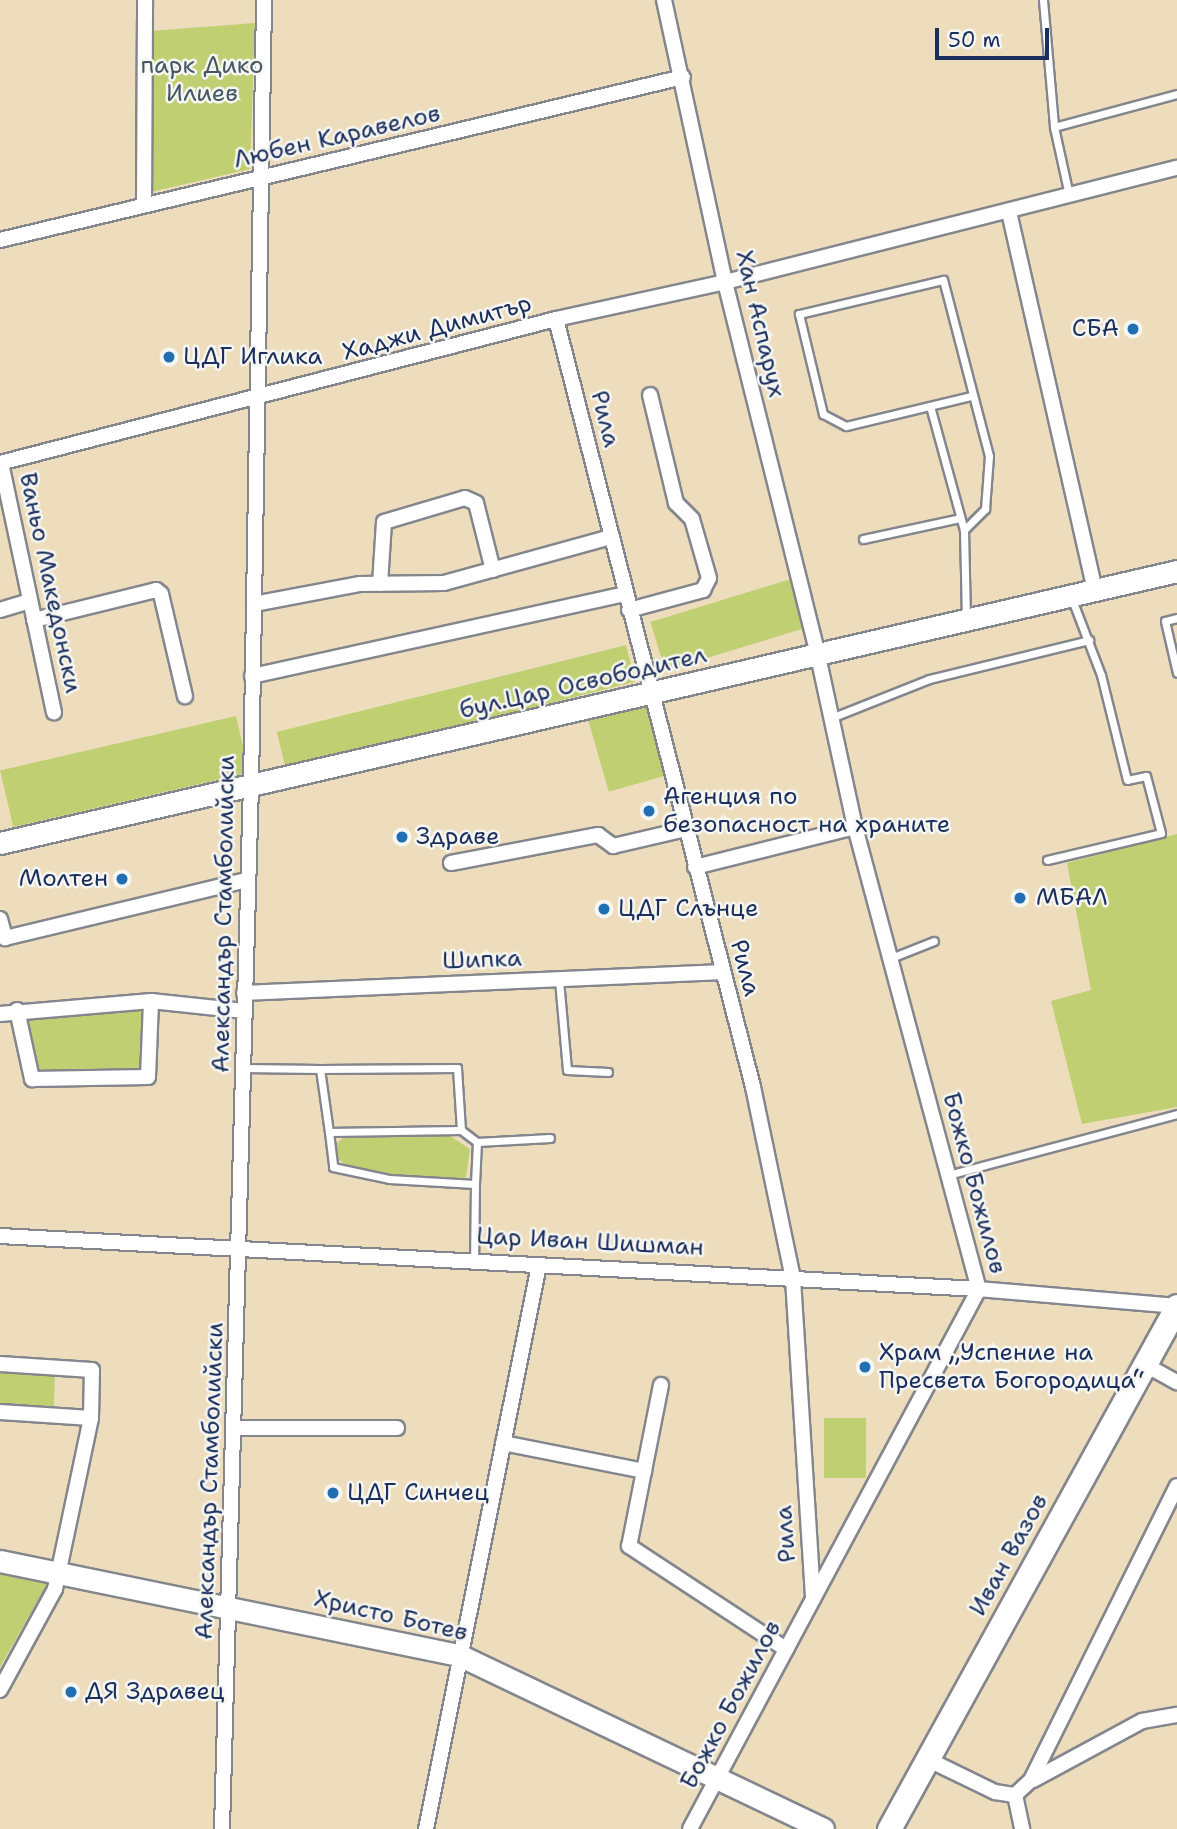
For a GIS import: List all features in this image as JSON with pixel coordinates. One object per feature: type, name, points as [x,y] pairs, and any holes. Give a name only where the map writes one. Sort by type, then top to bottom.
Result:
[{"type":"main road","name":"Иван Вазов","points":[[894,1827],[927,1759],[1177,1306]]},
{"type":"street","points":[[144,204],[145,0]]},
{"type":"street","name":"Александър Стамболийски","points":[[222,1829],[240,1251],[246,880],[251,786],[264,0]]},
{"type":"street","name":"Хан Аспарух","points":[[664,0],[683,77],[725,282],[818,656]]},
{"type":"street","name":"Любен Каравелов","points":[[0,240],[683,77]]},
{"type":"street","name":"Хаджи Димитър","points":[[0,463],[258,400],[556,319],[725,282],[1177,168]]},
{"type":"street","points":[[1009,212],[1095,591]]},
{"type":"street","name":"Рила","points":[[556,319],[650,695],[753,1087],[793,1279],[813,1599]]},
{"type":"street","points":[[629,610],[703,590],[709,578],[692,519],[676,503],[650,395]]},
{"type":"street","name":"Ваньо Македонски","points":[[0,463],[54,712]]},
{"type":"street","points":[[380,584],[384,522],[465,498],[477,503],[493,570]]},
{"type":"street","points":[[254,604],[380,584],[444,583],[611,537]]},
{"type":"street","name":"бул.Цар Освободител","points":[[0,843],[650,695],[1177,571]]},
{"type":"street","points":[[34,620],[156,590],[161,594],[185,696]]},
{"type":"street","points":[[252,676],[625,594]]},
{"type":"street","points":[[0,610],[30,601]]},
{"type":"street","name":"Божко Божилов","points":[[690,1829],[979,1289],[855,827],[818,656]]},
{"type":"street","points":[[695,867],[855,827]]},
{"type":"street","points":[[451,863],[598,835],[613,846],[686,829]]},
{"type":"street","points":[[0,919],[5,938],[246,880]]},
{"type":"street","name":"Шипка","points":[[244,993],[723,972]]},
{"type":"street","points":[[0,1014],[17,1010],[151,1001],[244,1011]]},
{"type":"street","points":[[17,1010],[32,1079],[148,1076],[151,1001]]},
{"type":"street","name":"Цар Иван Шишман","points":[[0,1236],[979,1289],[1177,1306]]},
{"type":"street","points":[[426,1829],[539,1265]]},
{"type":"street","points":[[0,1364],[92,1370],[91,1418],[55,1589],[0,1690]]},
{"type":"street","points":[[1144,1364],[1177,1382]]},
{"type":"street","points":[[662,1385],[629,1546],[786,1649]]},
{"type":"street","points":[[0,1412],[91,1418]]},
{"type":"street","points":[[234,1428],[397,1427]]},
{"type":"street","points":[[503,1443],[644,1471]]},
{"type":"street","points":[[1031,1780],[1177,1486]]},
{"type":"street","name":"Христо Ботев","points":[[0,1561],[461,1656],[823,1829]]},
{"type":"street","points":[[1015,1795],[1031,1780],[1142,1721],[1177,1716]]},
{"type":"street","points":[[927,1759],[982,1788],[1015,1795]]},
{"type":"street","points":[[1015,1795],[1022,1829]]},
{"type":"lane","points":[[1043,0],[1054,127],[1069,195]]},
{"type":"lane","points":[[1054,127],[1177,94]]},
{"type":"lane","points":[[964,530],[985,509],[989,456],[971,396],[943,280],[799,314],[823,414],[846,426],[971,396]]},
{"type":"lane","points":[[930,406],[964,530],[966,621]]},
{"type":"lane","points":[[863,539],[960,518]]},
{"type":"lane","points":[[1047,860],[1161,833],[1146,776],[1126,780],[1089,640],[1071,596]]},
{"type":"lane","points":[[1177,618],[1165,621],[1177,673]]},
{"type":"lane","points":[[830,718],[929,679],[1089,640]]},
{"type":"lane","points":[[890,958],[934,941]]},
{"type":"lane","points":[[559,979],[568,1070],[608,1072]]},
{"type":"lane","points":[[243,1068],[457,1068],[461,1130]]},
{"type":"lane","points":[[320,1069],[333,1167],[389,1179],[475,1184]]},
{"type":"lane","points":[[948,1175],[1177,1114]]},
{"type":"lane","points":[[329,1132],[461,1130],[477,1142],[550,1138]]},
{"type":"lane","points":[[474,1262],[477,1142]]},
{"type":"green space","name":"парк Дико Илиев","points":[[255,23],[250,169],[151,192],[151,31]]},
{"type":"green space","points":[[791,579],[806,628],[665,671],[650,622]]},
{"type":"green space","points":[[626,645],[635,682],[286,769],[277,732]]},
{"type":"green space","points":[[641,690],[666,776],[609,792],[584,706]]},
{"type":"green space","points":[[236,716],[249,773],[13,827],[0,770]]},
{"type":"green space","points":[[1177,834],[1177,1107],[1082,1124],[1051,1001],[1091,990],[1067,863]]},
{"type":"green space","points":[[148,1006],[145,1070],[35,1074],[21,1013]]},
{"type":"green space","points":[[450,1136],[470,1149],[466,1177],[458,1180],[382,1173],[348,1166],[338,1159],[336,1144],[343,1138]]},
{"type":"green space","points":[[0,1371],[55,1373],[54,1407],[0,1405]]},
{"type":"green space","points":[[824,1418],[866,1418],[866,1478],[824,1478]]},
{"type":"green space","points":[[0,1571],[49,1581],[0,1667]]},
{"type":"place","name":"СБА","points":[[1133,329]]},
{"type":"place","name":"ЦДГ Иглика","points":[[169,357]]},
{"type":"place","name":"Агенция по безопасност на храните","points":[[649,811]]},
{"type":"place","name":"Здраве","points":[[402,837]]},
{"type":"place","name":"Молтен","points":[[122,879]]},
{"type":"place","name":"МБАЛ","points":[[1020,898]]},
{"type":"place","name":"ЦДГ Слънце","points":[[604,909]]},
{"type":"place","name":"Храм „Успение на Пресвета Богородица“","points":[[865,1367]]},
{"type":"place","name":"ЦДГ Синчец","points":[[333,1493]]},
{"type":"place","name":"ДЯ Здравец","points":[[71,1692]]}]
